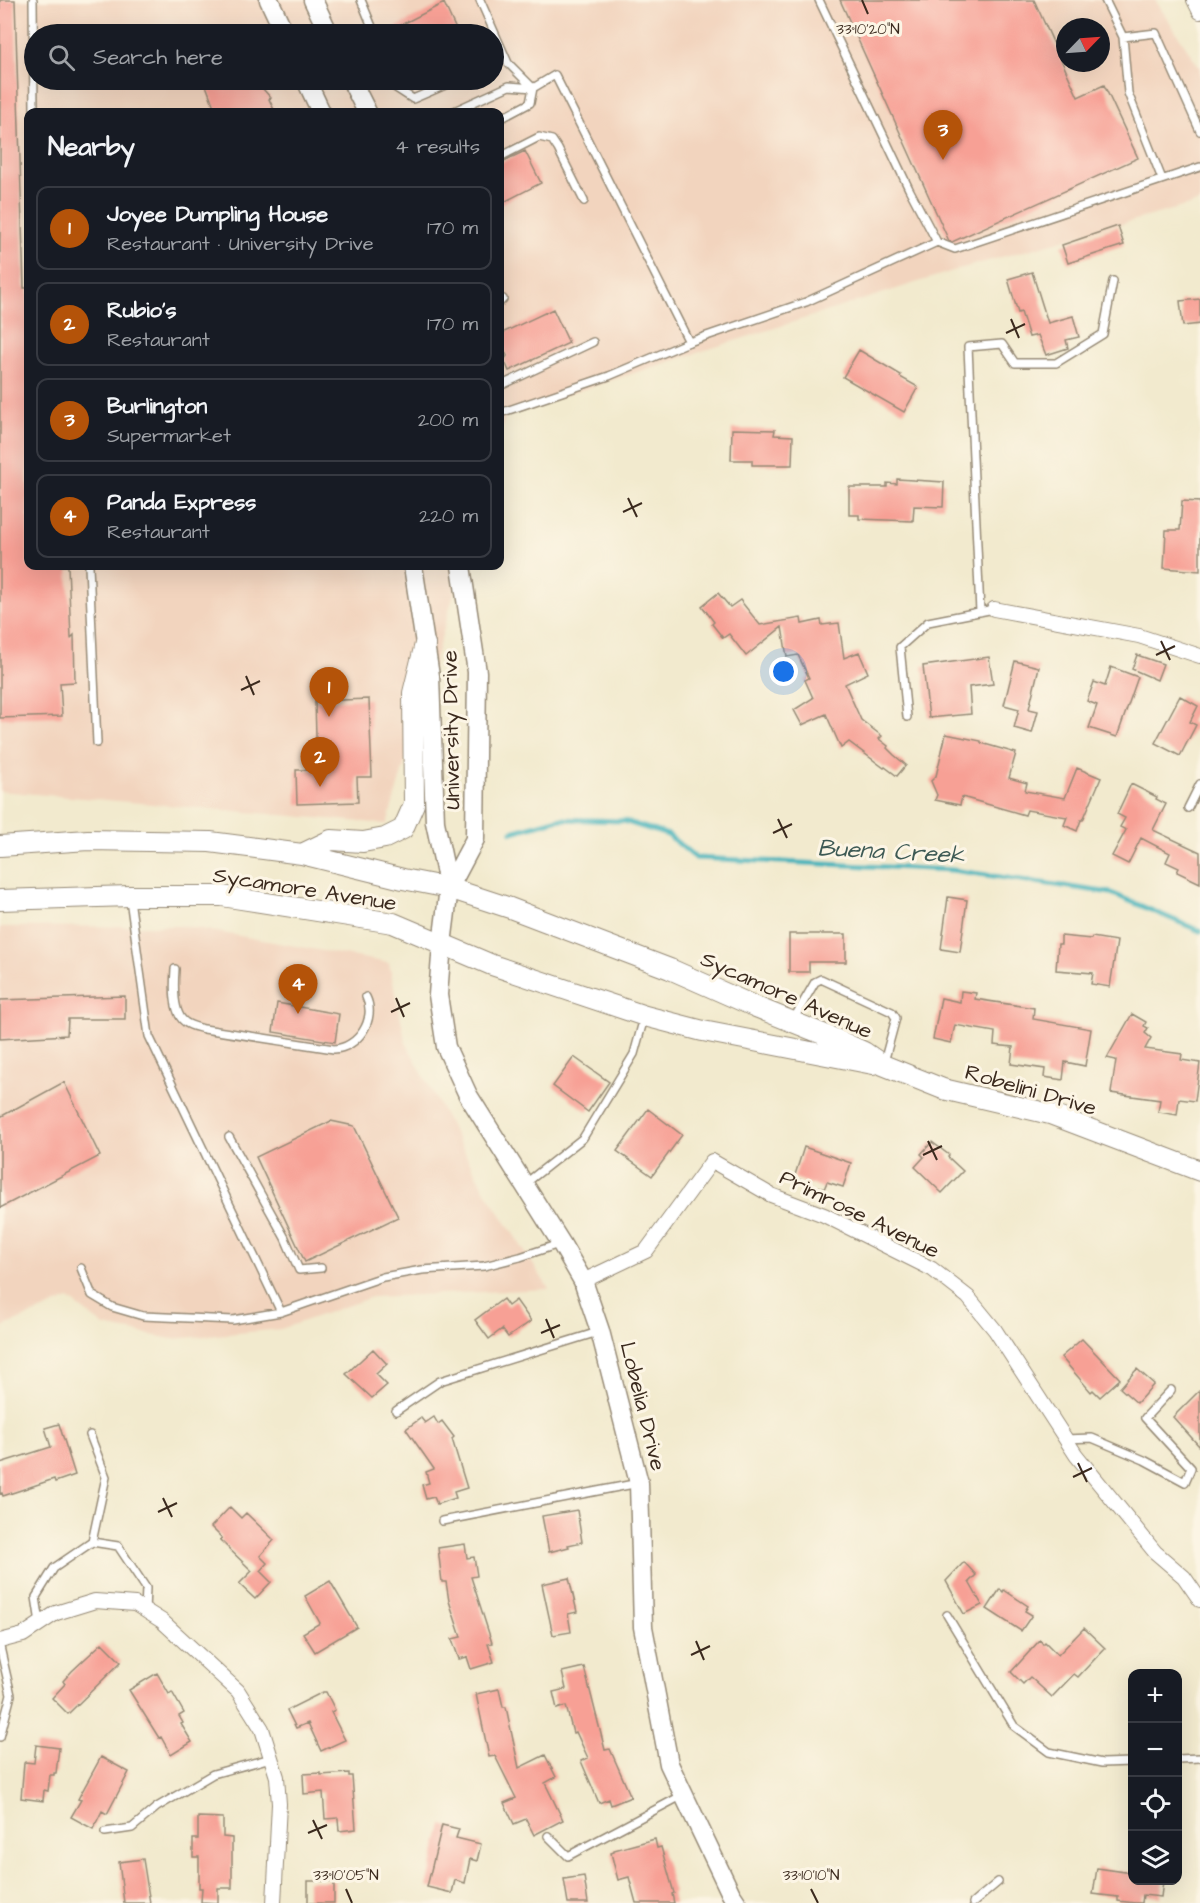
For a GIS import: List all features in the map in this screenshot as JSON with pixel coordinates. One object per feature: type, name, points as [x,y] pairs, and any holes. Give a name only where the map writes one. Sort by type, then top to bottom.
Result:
[{"type":"main road","points":[[302,854],[331,840],[363,842],[385,838],[403,829],[414,804],[413,693],[425,644]]},
{"type":"main road","name":"Sycamore Avenue","points":[[0,846],[88,840],[199,842],[302,854],[449,888],[510,908],[659,965],[848,1045],[883,1065]]},
{"type":"main road","name":"Sycamore Avenue","points":[[0,900],[222,896],[393,923],[492,965],[645,1016],[703,1031],[883,1065]]},
{"type":"main road","name":"Robelini Drive","points":[[883,1065],[943,1089],[1050,1114],[1200,1171]]},
{"type":"street","points":[[269,0],[280,24]]},
{"type":"street","points":[[313,0],[324,24]]},
{"type":"street","points":[[1194,0],[1200,12]]},
{"type":"street","points":[[311,90],[319,108]]},
{"type":"street","points":[[356,90],[365,108]]},
{"type":"street","name":"University Drive","points":[[414,570],[430,676],[435,822],[449,888],[442,944]]},
{"type":"street","name":"University Drive","points":[[449,888],[475,839],[477,672],[462,570]]},
{"type":"street","points":[[987,611],[1139,636],[1200,656]]},
{"type":"street","name":"Lobelia Drive","points":[[442,944],[438,995],[446,1047],[468,1095],[583,1281],[600,1331],[639,1483],[643,1627],[669,1764],[730,1894],[737,1903]]},
{"type":"street","name":"Primrose Avenue","points":[[583,1281],[646,1251],[712,1161],[771,1195],[824,1215],[932,1269],[968,1297],[994,1330],[1076,1455],[1148,1543],[1184,1577],[1200,1600]]},
{"type":"street","points":[[0,1641],[22,1635],[56,1613],[95,1601],[135,1604],[162,1621],[238,1691],[262,1729],[277,1776],[279,1804],[274,1903]]},
{"type":"lane","points":[[33,0],[33,24]]},
{"type":"lane","points":[[361,0],[371,24]]},
{"type":"lane","points":[[480,0],[489,24]]},
{"type":"lane","points":[[819,0],[909,189],[938,242],[955,249],[1200,167]]},
{"type":"lane","points":[[1105,0],[1123,37],[1128,93],[1162,180]]},
{"type":"lane","points":[[1123,37],[1156,33],[1200,132]]},
{"type":"lane","points":[[504,57],[533,88]]},
{"type":"lane","points":[[504,88],[509,86],[533,88],[555,75],[689,342]]},
{"type":"lane","points":[[504,116],[530,103],[533,88]]},
{"type":"lane","points":[[34,90],[34,108]]},
{"type":"lane","points":[[399,90],[413,99],[434,90]]},
{"type":"lane","points":[[461,108],[500,90]]},
{"type":"lane","points":[[504,155],[539,137],[552,140],[584,201]]},
{"type":"lane","points":[[504,412],[609,376],[689,342],[806,302],[938,242]]},
{"type":"lane","points":[[907,717],[900,647],[928,622],[987,611],[968,347],[1002,344],[1015,363],[1056,363],[1103,334],[1113,281]]},
{"type":"lane","points":[[504,384],[593,342]]},
{"type":"lane","points":[[89,570],[97,743]]},
{"type":"lane","points":[[1188,808],[1200,784]]},
{"type":"lane","points":[[130,896],[149,1036],[281,1312]]},
{"type":"lane","points":[[176,969],[174,987],[178,1010],[180,1017],[186,1023],[204,1029],[334,1049],[346,1047],[362,1034],[370,1008],[366,997]]},
{"type":"lane","points":[[791,1022],[815,982],[821,979],[892,1012],[896,1018],[883,1065]]},
{"type":"lane","points":[[524,1184],[583,1138],[634,1054],[645,1016]]},
{"type":"lane","points":[[229,1137],[285,1238],[299,1270],[321,1268]]},
{"type":"lane","points":[[81,1268],[92,1294],[112,1307],[143,1316],[233,1320],[281,1312],[383,1277],[422,1270],[484,1266],[561,1243]]},
{"type":"lane","points":[[396,1411],[440,1381],[600,1331]]},
{"type":"lane","points":[[1065,1439],[1092,1437],[1144,1460],[1185,1482],[1191,1468],[1144,1418],[1171,1390]]},
{"type":"lane","points":[[40,1623],[36,1597],[54,1568],[92,1542],[106,1477],[90,1435]]},
{"type":"lane","points":[[442,1521],[639,1483]]},
{"type":"lane","points":[[92,1542],[117,1546],[146,1588],[145,1611]]},
{"type":"lane","points":[[947,1615],[1014,1726],[1048,1752],[1102,1763],[1128,1762]]},
{"type":"lane","points":[[0,1647],[11,1695],[0,1737]]},
{"type":"lane","points":[[105,1832],[132,1828],[157,1807],[213,1774],[271,1758]]},
{"type":"lane","points":[[1182,1759],[1200,1758]]},
{"type":"lane","points":[[548,1836],[568,1856],[683,1795]]},
{"type":"lane","points":[[973,1903],[998,1882]]},
{"type":"shaded area","points":[[0,0],[1155,0],[1200,68],[1200,202],[959,269],[506,414],[504,421],[504,108],[24,108],[24,570],[461,570],[387,824],[0,791]]},
{"type":"shaded area","points":[[184,926],[389,963],[406,1043],[483,1187],[549,1289],[372,1297],[281,1329],[172,1339],[104,1326],[69,1299],[0,1328],[0,927]]},
{"type":"building","points":[[0,0],[15,0],[24,288],[24,570],[68,570],[71,638],[74,635],[75,682],[60,683],[62,716],[0,718]]},
{"type":"building","points":[[840,0],[1034,0],[1056,48],[1056,72],[1067,72],[1078,97],[1104,85],[1138,158],[952,242],[949,241]]},
{"type":"building","points":[[444,3],[453,24],[403,24]]},
{"type":"building","points":[[208,90],[264,90],[271,98],[269,99],[273,108],[214,108]]},
{"type":"building","points":[[525,151],[541,183],[504,202],[504,161]]},
{"type":"building","points":[[1118,226],[1124,245],[1068,263],[1062,245]]},
{"type":"building","points":[[1032,272],[1048,323],[1073,316],[1079,337],[1066,340],[1068,348],[1046,355],[1038,335],[1029,337],[1021,312],[1018,313],[1008,279]]},
{"type":"building","points":[[1200,299],[1200,324],[1183,326],[1180,301]]},
{"type":"building","points":[[553,309],[569,343],[509,371],[504,360],[507,356],[504,349],[504,332]]},
{"type":"building","points":[[859,350],[918,387],[904,412],[843,377]]},
{"type":"building","points":[[732,429],[775,430],[774,435],[793,436],[792,465],[752,465],[752,460],[731,460]]},
{"type":"building","points":[[897,479],[944,482],[943,507],[914,506],[913,521],[859,519],[859,515],[849,515],[849,487],[887,487],[887,483],[897,484]]},
{"type":"building","points":[[1182,501],[1200,502],[1200,571],[1164,568],[1166,530],[1180,530]]},
{"type":"building","points":[[718,593],[730,607],[740,600],[760,625],[801,618],[802,624],[821,620],[822,625],[839,623],[844,658],[859,652],[868,673],[845,684],[861,720],[882,736],[879,739],[906,765],[897,776],[849,742],[841,748],[826,714],[802,725],[794,710],[813,698],[805,680],[809,678],[798,655],[787,657],[782,627],[746,656],[729,634],[723,638],[702,606]]},
{"type":"building","points":[[1137,655],[1163,664],[1157,680],[1132,669]]},
{"type":"building","points":[[989,657],[993,684],[969,687],[971,714],[929,718],[923,666]]},
{"type":"building","points":[[1015,661],[1039,667],[1029,709],[1038,711],[1032,733],[1014,728],[1019,709],[1004,705]]},
{"type":"building","points":[[1111,667],[1138,677],[1117,737],[1089,728],[1097,705],[1087,701],[1094,682],[1105,686]]},
{"type":"building","points":[[1180,696],[1198,706],[1190,722],[1196,725],[1180,756],[1155,743]]},
{"type":"building","points":[[369,699],[372,777],[357,777],[358,802],[297,804],[296,770],[317,770],[315,701]]},
{"type":"building","points":[[946,734],[981,741],[981,743],[1016,753],[1009,778],[1027,783],[1025,791],[1065,798],[1077,768],[1101,778],[1077,831],[1064,825],[1067,817],[1027,810],[1025,815],[962,797],[960,805],[935,800],[937,795],[931,781],[936,776]]},
{"type":"building","points":[[1131,784],[1166,804],[1153,830],[1200,852],[1200,883],[1177,872],[1179,868],[1166,862],[1170,853],[1141,838],[1128,864],[1112,856],[1126,830],[1120,827],[1125,818],[1117,814]]},
{"type":"building","points":[[948,897],[967,900],[960,952],[941,949]]},
{"type":"building","points":[[789,934],[846,934],[846,962],[809,962],[809,972],[789,972]]},
{"type":"building","points":[[1061,936],[1117,941],[1110,987],[1091,984],[1093,973],[1056,970],[1058,944],[1061,944]]},
{"type":"building","points":[[961,991],[976,993],[975,999],[1034,1008],[1033,1019],[1091,1029],[1085,1066],[1065,1062],[1063,1080],[1044,1077],[1045,1069],[1011,1064],[1013,1047],[994,1045],[995,1032],[955,1025],[951,1043],[933,1039],[941,998],[960,1002]]},
{"type":"building","points":[[125,996],[125,1019],[68,1019],[67,1035],[0,1039],[0,1000]]},
{"type":"building","points":[[277,1003],[339,1014],[335,1042],[273,1032]]},
{"type":"building","points":[[1132,1014],[1146,1022],[1144,1026],[1148,1028],[1145,1033],[1151,1038],[1145,1049],[1182,1054],[1181,1060],[1200,1063],[1195,1101],[1179,1099],[1177,1115],[1158,1112],[1160,1100],[1111,1093],[1116,1060],[1107,1058]]},
{"type":"building","points":[[574,1057],[609,1082],[588,1112],[553,1086]]},
{"type":"building","points":[[64,1082],[100,1156],[0,1208],[0,1117]]},
{"type":"building","points":[[648,1109],[682,1135],[652,1176],[617,1151]]},
{"type":"building","points":[[331,1121],[354,1126],[398,1217],[305,1262],[256,1157]]},
{"type":"building","points":[[932,1142],[949,1155],[948,1157],[963,1171],[942,1193],[915,1167],[924,1157],[921,1154]]},
{"type":"building","points":[[804,1147],[851,1163],[843,1187],[827,1182],[824,1189],[794,1178]]},
{"type":"building","points":[[503,1299],[508,1306],[516,1300],[531,1321],[508,1337],[502,1329],[489,1339],[475,1320]]},
{"type":"building","points":[[1082,1339],[1120,1379],[1100,1397],[1093,1390],[1091,1392],[1061,1357]]},
{"type":"building","points":[[373,1349],[387,1364],[376,1374],[387,1385],[372,1398],[346,1374]]},
{"type":"building","points":[[1137,1369],[1154,1384],[1137,1403],[1120,1388]]},
{"type":"building","points":[[1200,1390],[1200,1447],[1173,1417]]},
{"type":"building","points":[[434,1417],[438,1424],[442,1421],[454,1437],[452,1439],[467,1488],[454,1492],[456,1498],[437,1504],[434,1497],[426,1499],[422,1485],[429,1483],[426,1472],[434,1469],[406,1429],[421,1418],[425,1423]]},
{"type":"building","points":[[59,1424],[75,1475],[55,1482],[54,1479],[3,1496],[2,1493],[0,1494],[0,1463],[51,1447],[45,1428]]},
{"type":"building","points":[[230,1507],[241,1518],[246,1513],[274,1540],[260,1556],[267,1563],[260,1571],[271,1582],[255,1599],[239,1584],[252,1571],[220,1540],[222,1538],[211,1527]]},
{"type":"building","points":[[577,1510],[582,1542],[549,1552],[542,1516]]},
{"type":"building","points":[[465,1544],[467,1558],[474,1557],[477,1576],[471,1577],[492,1643],[488,1644],[494,1662],[471,1669],[467,1657],[459,1659],[452,1639],[461,1637],[449,1601],[446,1582],[442,1582],[438,1548]]},
{"type":"building","points":[[964,1562],[976,1575],[969,1582],[982,1605],[964,1614],[946,1581]]},
{"type":"building","points":[[569,1578],[577,1612],[568,1614],[571,1632],[553,1635],[542,1584]]},
{"type":"building","points":[[330,1581],[357,1627],[315,1652],[303,1633],[320,1623],[305,1596]]},
{"type":"building","points":[[1000,1589],[1028,1606],[1025,1611],[1032,1615],[1021,1631],[987,1609]]},
{"type":"building","points":[[1084,1628],[1105,1648],[1078,1677],[1074,1674],[1052,1697],[1030,1677],[1023,1684],[1011,1672],[1040,1640],[1058,1655]]},
{"type":"building","points":[[102,1643],[121,1662],[68,1714],[52,1698],[65,1684],[63,1681],[72,1671]]},
{"type":"building","points":[[584,1667],[605,1750],[610,1749],[631,1797],[611,1805],[609,1799],[599,1803],[581,1761],[588,1758],[576,1732],[573,1733],[566,1706],[557,1709],[553,1692],[566,1689],[562,1672]]},
{"type":"building","points":[[157,1673],[169,1694],[172,1692],[184,1713],[179,1716],[183,1723],[181,1724],[192,1742],[171,1755],[129,1690]]},
{"type":"building","points":[[499,1689],[503,1707],[506,1707],[519,1768],[545,1755],[556,1777],[545,1783],[563,1820],[534,1835],[526,1819],[514,1824],[504,1803],[516,1798],[495,1756],[489,1757],[476,1694]]},
{"type":"building","points":[[326,1692],[335,1710],[331,1712],[345,1740],[321,1751],[308,1723],[296,1728],[287,1710]]},
{"type":"building","points":[[36,1745],[59,1748],[56,1773],[50,1775],[48,1791],[44,1790],[43,1801],[21,1798],[24,1763],[34,1763]]},
{"type":"building","points":[[101,1757],[129,1772],[107,1814],[102,1811],[93,1829],[71,1817]]},
{"type":"building","points":[[321,1773],[321,1775],[349,1773],[349,1776],[352,1776],[356,1829],[339,1831],[338,1818],[325,1819],[323,1792],[304,1794],[303,1774]]},
{"type":"building","points":[[198,1817],[223,1818],[223,1837],[232,1838],[232,1888],[218,1888],[218,1903],[201,1902],[199,1857],[193,1857],[193,1839],[198,1839]]},
{"type":"building","points":[[442,1825],[459,1829],[456,1838],[481,1844],[477,1861],[470,1859],[465,1883],[455,1880],[452,1893],[427,1887]]},
{"type":"building","points":[[655,1839],[657,1848],[661,1847],[674,1893],[672,1894],[674,1903],[636,1903],[629,1877],[618,1880],[611,1853],[614,1850]]},
{"type":"building","points":[[143,1859],[150,1903],[124,1903],[119,1862]]},
{"type":"building","points":[[1097,1868],[1128,1872],[1128,1885],[1162,1885],[1161,1897],[1143,1895],[1142,1903],[1118,1901],[1118,1897],[1093,1894]]},
{"type":"building","points":[[584,1876],[588,1903],[568,1903],[564,1879]]},
{"type":"building","points":[[308,1881],[334,1881],[334,1903],[308,1903]]},
{"type":"waterway","name":"Buena Creek","points":[[512,832],[559,819],[624,821],[668,835],[696,858],[952,870],[1111,893],[1200,931]]},
{"type":"place","name":"Burlington","points":[[943,160]]},
{"type":"place","name":"Joyee Dumpling House","points":[[329,717]]},
{"type":"place","name":"Rubio's","points":[[320,787]]},
{"type":"place","name":"Panda Express","points":[[298,1014]]}]
